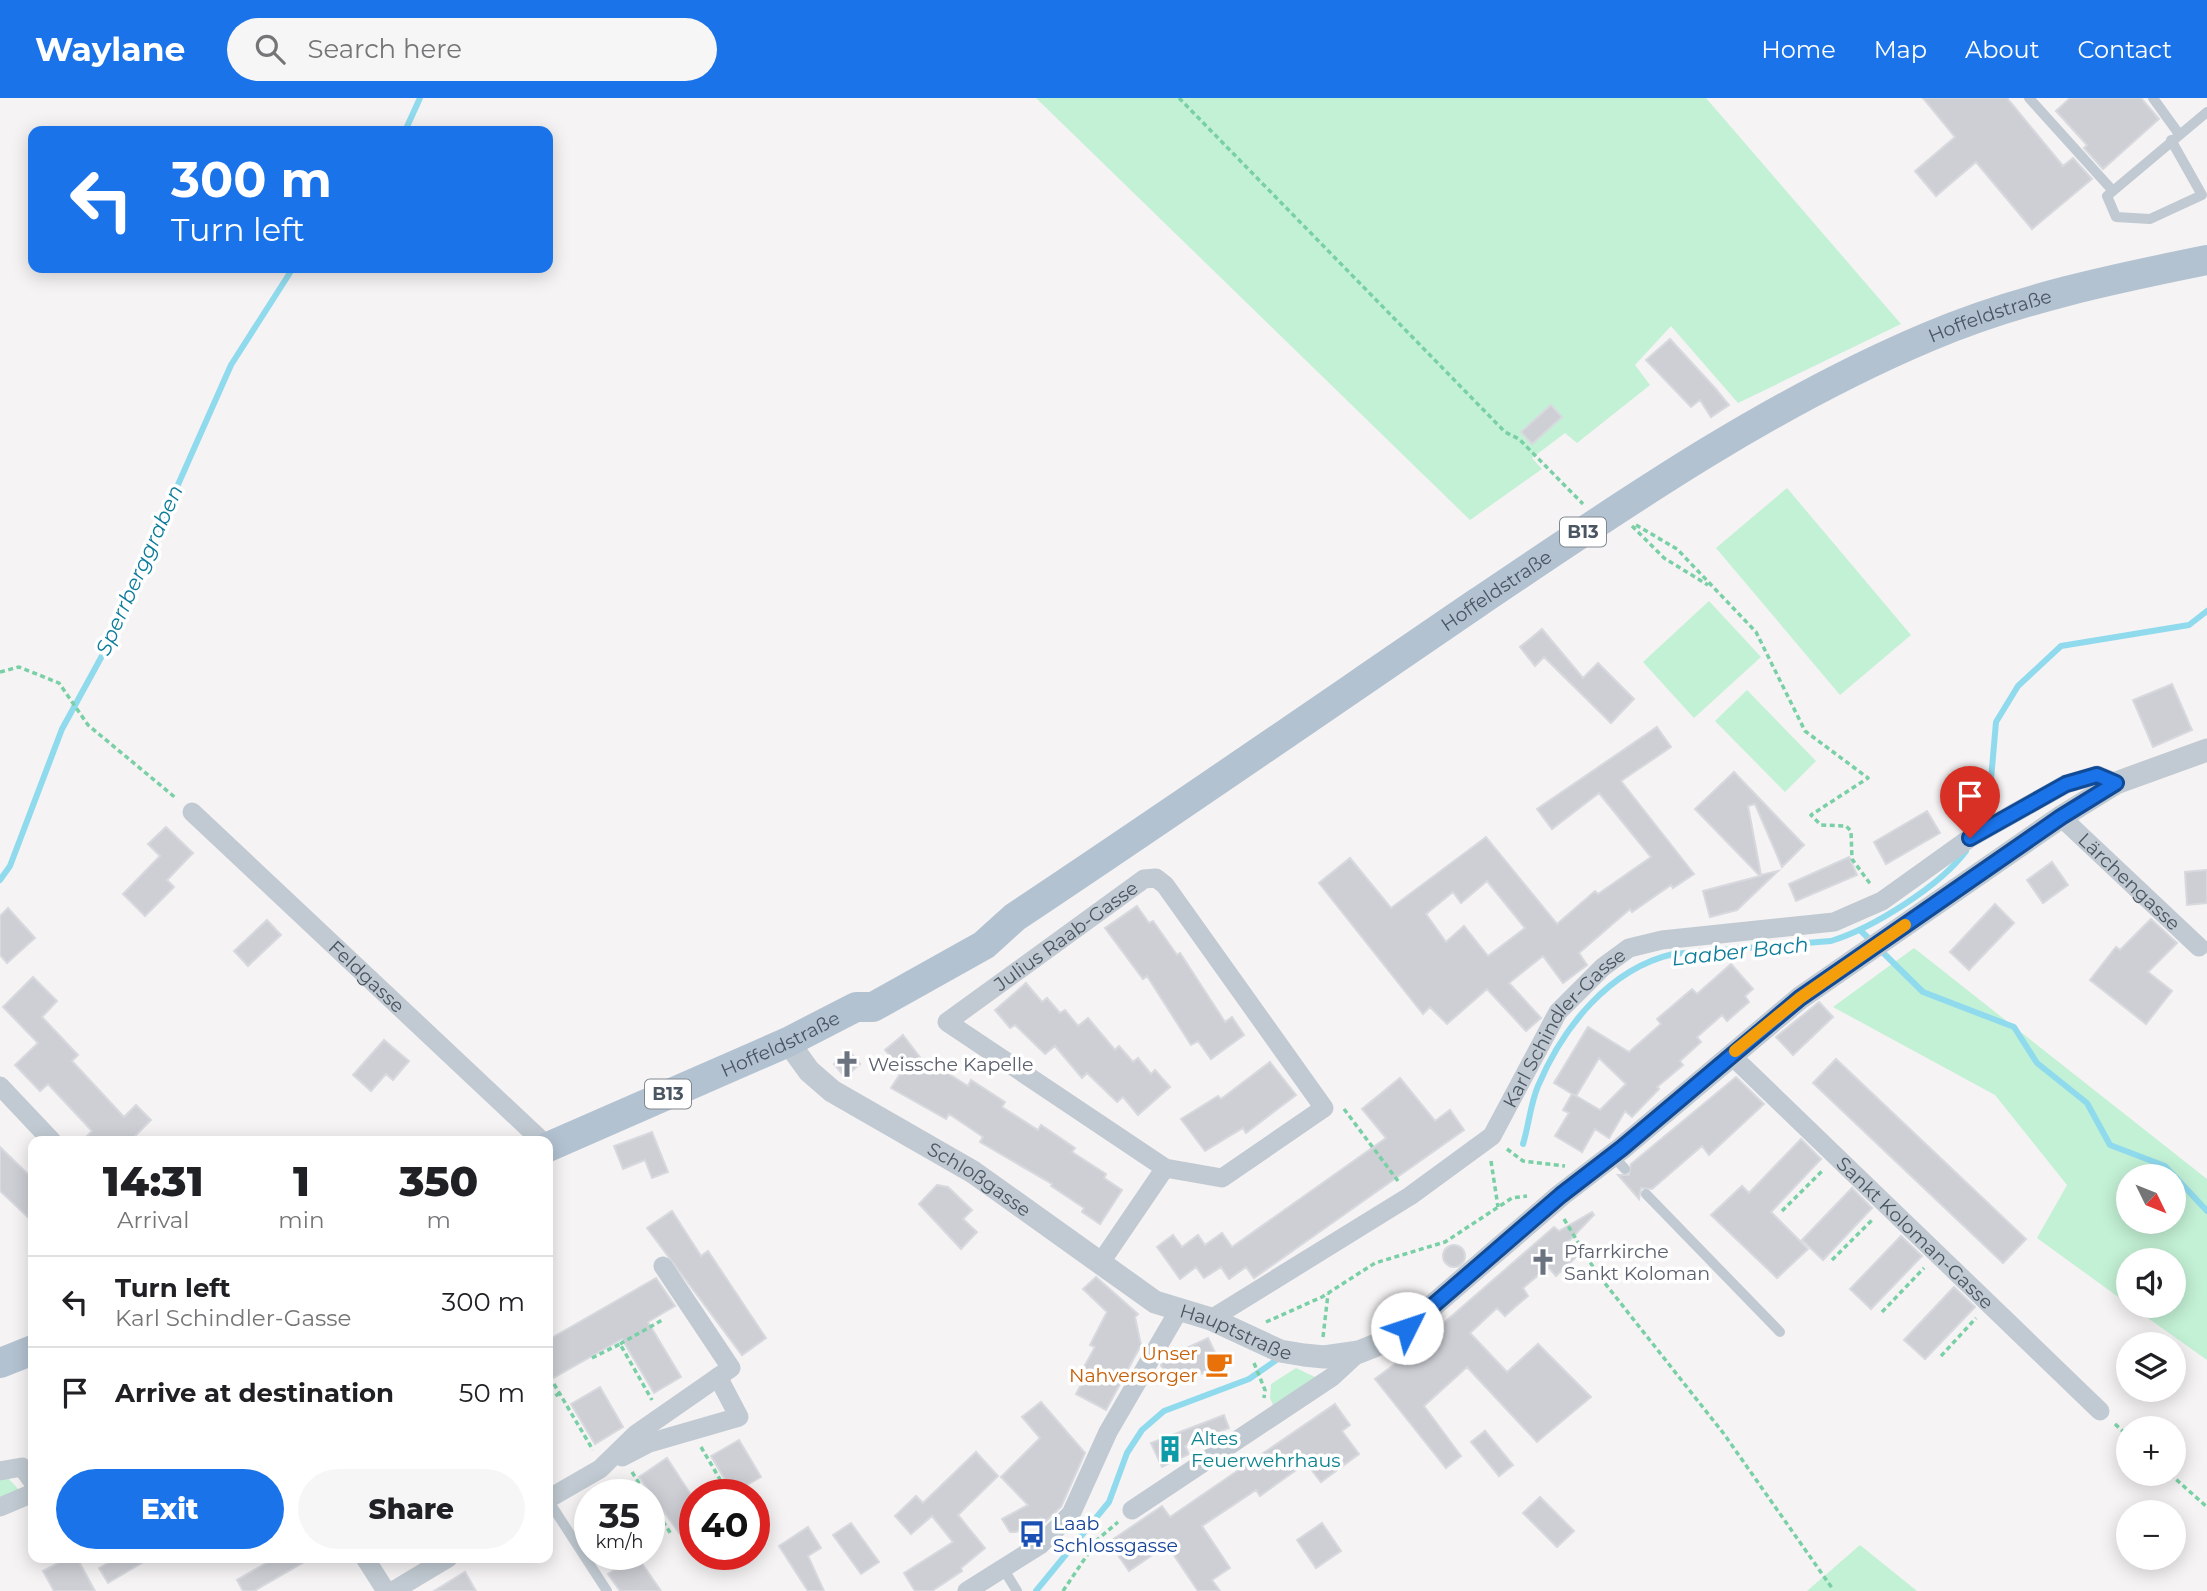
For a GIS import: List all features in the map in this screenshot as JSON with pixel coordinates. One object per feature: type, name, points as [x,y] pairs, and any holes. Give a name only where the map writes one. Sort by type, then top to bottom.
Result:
[{"type":"main road","name":"Hoffeldstraße","points":[[553,1145],[788,1042],[856,1007],[864,991],[976,929],[1015,917],[1652,485],[1847,374],[1930,336],[2011,307],[2127,276],[2207,260]]},
{"type":"main road","points":[[0,1363],[28,1352]]},
{"type":"street","name":"Hauptstraße","points":[[967,1591],[1040,1545],[1071,1514],[1114,1422],[1179,1310],[1211,1319],[1243,1334],[1259,1354],[1314,1356],[1359,1352],[1390,1340],[1590,1172],[1619,1162],[1731,1055],[1800,998],[2061,817],[2116,783],[2207,750]]},
{"type":"street","name":"Karl Schindler-Gasse","points":[[1211,1319],[1410,1196],[1487,1140],[1559,1012],[1603,967],[1629,948],[1662,940],[1834,922],[1882,901],[1970,838],[2066,784],[2097,775],[2116,783]]},
{"type":"street","name":"Feldgasse","points":[[192,812],[537,1136]]},
{"type":"street","name":"Lärchengasse","points":[[2061,817],[2199,947]]},
{"type":"street","name":"Julius Raab-Gasse","points":[[1156,878],[1166,885],[1324,1108],[1222,1178],[1165,1168],[947,1022],[1144,879],[1156,878]]},
{"type":"street","name":"Schloßgasse","points":[[788,1042],[809,1071],[832,1091],[973,1172],[1155,1302],[1179,1310]]},
{"type":"street","name":"Sankt Koloman-Gasse","points":[[1731,1055],[2100,1411]]},
{"type":"street","points":[[0,1086],[47,1136]]},
{"type":"street","points":[[1101,1262],[1165,1168]]},
{"type":"street","points":[[601,1468],[636,1434],[731,1368],[663,1266]]},
{"type":"street","name":"Hauptstraße","points":[[1132,1510],[1332,1377],[1359,1352]]},
{"type":"street","points":[[553,1496],[649,1443],[739,1417],[718,1377]]},
{"type":"street","points":[[0,1472],[22,1467],[28,1475]]},
{"type":"street","points":[[0,1507],[28,1495]]},
{"type":"street","points":[[368,1563],[386,1591]]},
{"type":"street","points":[[393,1591],[440,1563]]},
{"type":"lane","points":[[2029,98],[2113,191]]},
{"type":"lane","points":[[2153,98],[2175,137],[2202,195],[2151,219],[2116,217],[2107,196],[2175,137],[2207,112]]},
{"type":"lane","points":[[1646,1194],[1780,1332]]},
{"type":"lane","points":[[553,1507],[607,1591]]},
{"type":"lane","points":[[1004,1570],[1017,1591]]},
{"type":"path","points":[[1179,98],[1505,432],[1519,439],[1609,514],[1677,550],[1756,632],[1805,731],[1868,778],[1811,815],[1821,825],[1846,826],[1852,831],[1852,859],[1882,901]]},
{"type":"path","points":[[1639,536],[1664,558],[1714,589]]},
{"type":"path","points":[[0,672],[19,667],[59,683],[88,725],[192,812]]},
{"type":"path","points":[[1324,1108],[1345,1109],[1410,1196]]},
{"type":"path","points":[[1487,1140],[1523,1161],[1577,1166],[1590,1172]]},
{"type":"path","points":[[1487,1140],[1494,1167],[1498,1207]]},
{"type":"path","points":[[1782,1211],[1836,1157]]},
{"type":"path","points":[[1243,1334],[1328,1294],[1375,1262],[1445,1242],[1512,1198]]},
{"type":"path","points":[[1552,1203],[1576,1236],[1596,1272],[1724,1434],[1832,1588]]},
{"type":"path","points":[[1832,1261],[1886,1205]]},
{"type":"path","points":[[1882,1312],[1937,1254]]},
{"type":"path","points":[[1314,1356],[1322,1336],[1328,1294]]},
{"type":"path","points":[[1941,1356],[1990,1304]]},
{"type":"path","points":[[592,1359],[664,1319]]},
{"type":"path","points":[[620,1344],[662,1416]]},
{"type":"path","points":[[1259,1354],[1265,1390]]},
{"type":"path","points":[[554,1384],[601,1468]]},
{"type":"path","points":[[553,1397],[560,1393]]},
{"type":"path","points":[[692,1432],[721,1479]]},
{"type":"path","points":[[623,1457],[637,1479]]},
{"type":"path","points":[[2183,1486],[2207,1507]]},
{"type":"path","points":[[1063,1591],[1098,1539],[1132,1510]]},
{"type":"path","points":[[665,1525],[671,1534]]},
{"type":"green space","points":[[1036,98],[1706,98],[1901,324],[1738,403],[1671,326],[1635,365],[1650,385],[1577,443],[1565,433],[1532,458],[1542,469],[1470,520]]},
{"type":"green space","points":[[1787,488],[1911,635],[1840,695],[1716,548]]},
{"type":"green space","points":[[1709,601],[1761,657],[1694,718],[1643,662]]},
{"type":"green space","points":[[1747,690],[1816,761],[1785,792],[1715,721]]},
{"type":"green space","points":[[1914,948],[2207,1179],[2207,1360],[2186,1345],[2186,1332],[2168,1332],[2148,1318],[2186,1318],[2186,1248],[2116,1248],[2116,1295],[2037,1238],[2067,1185],[1995,1095],[1833,1007]]},
{"type":"green space","points":[[1296,1368],[1317,1378],[1273,1405],[1270,1398],[1271,1384]]},
{"type":"green space","points":[[8,1478],[19,1490],[0,1499],[0,1480]]},
{"type":"green space","points":[[1860,1545],[1917,1591],[1807,1591]]},
{"type":"building","points":[[1923,98],[2007,98],[2063,166],[2073,158],[2092,179],[2032,229],[1976,162],[1936,196],[1915,171],[1955,137]]},
{"type":"building","points":[[2070,98],[2141,98],[2159,119],[2103,169],[2084,148],[2087,145],[2056,111]]},
{"type":"building","points":[[1670,339],[1729,405],[1711,417],[1700,400],[1691,407],[1646,360]]},
{"type":"building","points":[[1551,405],[1562,417],[1532,444],[1521,432]]},
{"type":"building","points":[[1542,629],[1583,678],[1598,663],[1634,699],[1611,723],[1544,657],[1535,666],[1520,647]]},
{"type":"building","points":[[2172,684],[2192,730],[2153,747],[2133,700]]},
{"type":"building","points":[[1657,727],[1671,747],[1621,781],[1694,874],[1673,888],[1671,885],[1632,912],[1630,909],[1579,953],[1587,965],[1563,983],[1543,956],[1509,983],[1541,1018],[1526,1031],[1487,989],[1447,1024],[1430,1007],[1423,1014],[1319,883],[1350,858],[1391,908],[1486,837],[1557,924],[1595,891],[1598,894],[1651,857],[1599,793],[1552,829],[1537,809]],"holes":[[[1487,881],[1525,928],[1488,956],[1464,926],[1446,942],[1426,914],[1453,892],[1461,903]]]},
{"type":"building","points":[[1734,772],[1804,845],[1782,867],[1755,804],[1748,806],[1761,875],[1778,871],[1737,910],[1710,917],[1703,891],[1760,876],[1695,809]]},
{"type":"building","points":[[1927,811],[1940,833],[1886,864],[1874,842]]},
{"type":"building","points":[[166,827],[193,853],[167,880],[174,887],[145,916],[123,894],[160,856],[148,844]]},
{"type":"building","points":[[1849,857],[1857,875],[1796,901],[1789,884]]},
{"type":"building","points":[[2052,862],[2068,885],[2043,903],[2027,880]]},
{"type":"building","points":[[2207,870],[2207,903],[2187,905],[2185,872]]},
{"type":"building","points":[[1995,904],[2014,923],[1969,970],[1950,952]]},
{"type":"building","points":[[1137,906],[1149,923],[1153,921],[1177,955],[1180,953],[1225,1022],[1232,1017],[1244,1035],[1211,1059],[1198,1041],[1191,1045],[1147,976],[1143,979],[1105,928]]},
{"type":"building","points":[[8,908],[35,938],[7,963],[0,955],[0,916]]},
{"type":"building","points":[[2151,919],[2177,943],[2148,972],[2172,991],[2146,1024],[2090,980],[2116,947],[2120,950]]},
{"type":"building","points":[[267,920],[281,935],[248,966],[234,951]]},
{"type":"building","points":[[1731,964],[1753,989],[1745,996],[1749,1002],[1727,1021],[1722,1015],[1697,1037],[1701,1042],[1680,1061],[1683,1065],[1657,1087],[1659,1089],[1632,1117],[1625,1111],[1609,1138],[1595,1129],[1582,1152],[1555,1136],[1569,1113],[1563,1110],[1572,1094],[1554,1083],[1588,1027],[1629,1052],[1661,1024],[1657,1019],[1692,989],[1697,994]],"holes":[[[1599,1058],[1626,1084],[1600,1110],[1576,1096]]]},
{"type":"building","points":[[33,977],[57,1001],[42,1017],[78,1055],[72,1061],[124,1117],[136,1105],[151,1120],[135,1136],[87,1136],[92,1131],[48,1084],[40,1091],[15,1065],[38,1043],[3,1007]]},
{"type":"building","points":[[1026,983],[1042,1002],[1047,998],[1060,1013],[1065,1010],[1078,1026],[1088,1018],[1115,1050],[1119,1046],[1133,1062],[1138,1058],[1151,1074],[1155,1070],[1170,1087],[1138,1115],[1123,1097],[1117,1102],[1087,1073],[1082,1078],[1055,1046],[1045,1054],[1015,1025],[1010,1028],[995,1010]]},
{"type":"building","points":[[1819,1002],[1833,1017],[1793,1055],[1776,1037]]},
{"type":"building","points":[[903,1035],[929,1069],[933,1064],[968,1086],[971,1080],[1005,1102],[1002,1107],[1038,1130],[1041,1125],[1075,1148],[1072,1152],[1106,1174],[1104,1178],[1122,1190],[1100,1224],[1082,1212],[1084,1208],[1051,1186],[1052,1184],[980,1142],[983,1137],[949,1114],[946,1119],[891,1088],[902,1071],[885,1050]]},
{"type":"building","points":[[384,1040],[409,1061],[393,1080],[386,1074],[371,1091],[353,1075]]},
{"type":"building","name":"Weissche Kapelle","points":[[849,1051],[860,1064],[845,1077],[834,1064]]},
{"type":"building","points":[[1836,1059],[2026,1239],[2003,1263],[1813,1083]]},
{"type":"building","points":[[1270,1062],[1296,1095],[1246,1133],[1243,1128],[1205,1151],[1181,1119],[1218,1096],[1221,1099]]},
{"type":"building","points":[[1736,1077],[1764,1104],[1709,1155],[1702,1146],[1652,1189],[1641,1188],[1639,1199],[1618,1175],[1629,1175],[1631,1164]]},
{"type":"building","points":[[1400,1078],[1435,1121],[1450,1110],[1464,1130],[1254,1278],[1246,1267],[1229,1279],[1221,1267],[1204,1278],[1196,1267],[1180,1279],[1157,1247],[1173,1235],[1182,1247],[1198,1235],[1205,1245],[1222,1233],[1232,1247],[1386,1138],[1362,1109]]},
{"type":"building","points":[[652,1132],[668,1172],[652,1178],[645,1160],[623,1169],[614,1146]]},
{"type":"building","points":[[1801,1139],[1821,1159],[1771,1212],[1808,1249],[1777,1278],[1711,1215],[1742,1186],[1749,1193]]},
{"type":"building","points":[[0,1147],[28,1174],[28,1217],[0,1191]]},
{"type":"building","points":[[937,1185],[948,1187],[972,1210],[963,1219],[977,1232],[961,1249],[919,1204]]},
{"type":"building","points":[[1852,1188],[1872,1208],[1823,1260],[1802,1240]]},
{"type":"building","points":[[672,1211],[701,1256],[708,1251],[766,1338],[742,1355],[647,1228]]},
{"type":"building","points":[[1592,1212],[1594,1215],[1567,1243],[1577,1256],[1556,1276],[1548,1267],[1523,1288],[1528,1296],[1505,1316],[1497,1308],[1470,1333],[1507,1372],[1538,1344],[1591,1397],[1537,1442],[1467,1367],[1424,1406],[1461,1456],[1446,1468],[1375,1379],[1408,1354],[1554,1227],[1559,1231]]},
{"type":"building","points":[[1901,1236],[1922,1256],[1871,1309],[1850,1289]]},
{"type":"building","points":[[1454,1245],[1462,1248],[1465,1256],[1462,1264],[1454,1267],[1446,1264],[1443,1256],[1446,1248]]},
{"type":"building","points":[[1096,1277],[1138,1314],[1135,1317],[1141,1345],[1106,1410],[1076,1394],[1083,1381],[1078,1378],[1095,1347],[1090,1345],[1107,1312],[1083,1289]]},
{"type":"building","points":[[656,1278],[675,1306],[648,1322],[681,1377],[654,1393],[622,1339],[553,1378],[553,1337]]},
{"type":"building","points":[[1954,1287],[1975,1307],[1925,1359],[1904,1340]]},
{"type":"building","points":[[1208,1338],[1221,1365],[1171,1387],[1161,1365],[1165,1358]]},
{"type":"building","points":[[600,1387],[623,1427],[595,1444],[571,1404]]},
{"type":"building","points":[[1041,1402],[1085,1453],[1061,1507],[1045,1522],[1041,1518],[1016,1532],[1010,1532],[1002,1519],[1028,1505],[1001,1477],[1040,1438],[1022,1417]]},
{"type":"building","points":[[1335,1404],[1350,1425],[1342,1431],[1359,1454],[1321,1482],[1306,1463],[1260,1496],[1256,1490],[1202,1526],[1230,1568],[1212,1580],[1220,1591],[1198,1591],[1167,1545],[1129,1571],[1109,1542],[1162,1506],[1170,1517]]},
{"type":"building","points":[[1224,1415],[1229,1428],[1185,1446],[1189,1454],[1162,1467],[1151,1443]]},
{"type":"building","points":[[1485,1431],[1513,1465],[1499,1476],[1471,1442]]},
{"type":"building","points":[[739,1440],[761,1477],[725,1479],[711,1456]]},
{"type":"building","points":[[976,1452],[998,1476],[958,1515],[985,1548],[961,1568],[962,1571],[932,1591],[915,1591],[904,1573],[953,1542],[932,1516],[911,1534],[895,1516],[916,1496],[923,1503]]},
{"type":"building","points":[[667,1458],[681,1479],[679,1533],[665,1513],[665,1479],[639,1477]]},
{"type":"building","points":[[1540,1497],[1574,1531],[1557,1547],[1523,1513]]},
{"type":"building","points":[[851,1523],[879,1562],[861,1574],[833,1535]]},
{"type":"building","points":[[1322,1523],[1341,1551],[1316,1568],[1297,1540]]},
{"type":"building","points":[[808,1527],[821,1548],[808,1556],[824,1591],[808,1591],[779,1546]]},
{"type":"building","points":[[58,1563],[80,1563],[95,1591],[54,1591],[43,1571]]},
{"type":"building","points":[[108,1563],[142,1563],[108,1583],[99,1568]]},
{"type":"building","points":[[266,1563],[302,1563],[254,1591],[243,1591],[237,1580]]},
{"type":"building","points":[[614,1570],[646,1570],[661,1591],[620,1591],[608,1574]]},
{"type":"building","points":[[465,1572],[476,1591],[434,1591]]},
{"type":"waterway","name":"Sperrberggraben","points":[[407,126],[420,98]]},
{"type":"waterway","name":"Sperrberggraben","points":[[0,880],[10,866],[62,729],[103,654],[231,365],[290,273]]},
{"type":"waterway","name":"Laaber Bach","points":[[1988,814],[1996,722],[2018,686],[2061,646],[2189,625],[2207,611]]},
{"type":"waterway","name":"Laaber Bach","points":[[1523,1144],[1535,1093],[1548,1064],[1575,1022],[1609,987],[1628,973],[1673,954],[1831,941],[1848,935],[1885,916],[1923,891],[1966,851]]},
{"type":"waterway","points":[[1860,930],[1923,992],[2014,1027],[2037,1063],[2087,1103],[2110,1145],[2165,1166],[2207,1211]]},
{"type":"waterway","name":"Laaber Bach","points":[[1036,1591],[1109,1502],[1127,1453],[1142,1430],[1164,1411],[1249,1379],[1275,1361]]},
{"type":"slow traffic","points":[[1735,1051],[1800,998],[1905,925]]},
{"type":"place","name":"Weissche Kapelle","points":[[847,1064]]},
{"type":"place","name":"Pfarrkirche Sankt Koloman","points":[[1543,1262]]},
{"type":"place","name":"Unser Nahversorger","points":[[1219,1364]]},
{"type":"place","name":"Altes Feuerwehrhaus","points":[[1170,1449]]},
{"type":"place","name":"Laab Schlossgasse","points":[[1032,1534]]},
{"type":"route","points":[[1407,1328],[1561,1195],[1622,1148],[1800,998],[2061,817],[2116,783],[2097,775],[2066,784],[1970,838]]}]
